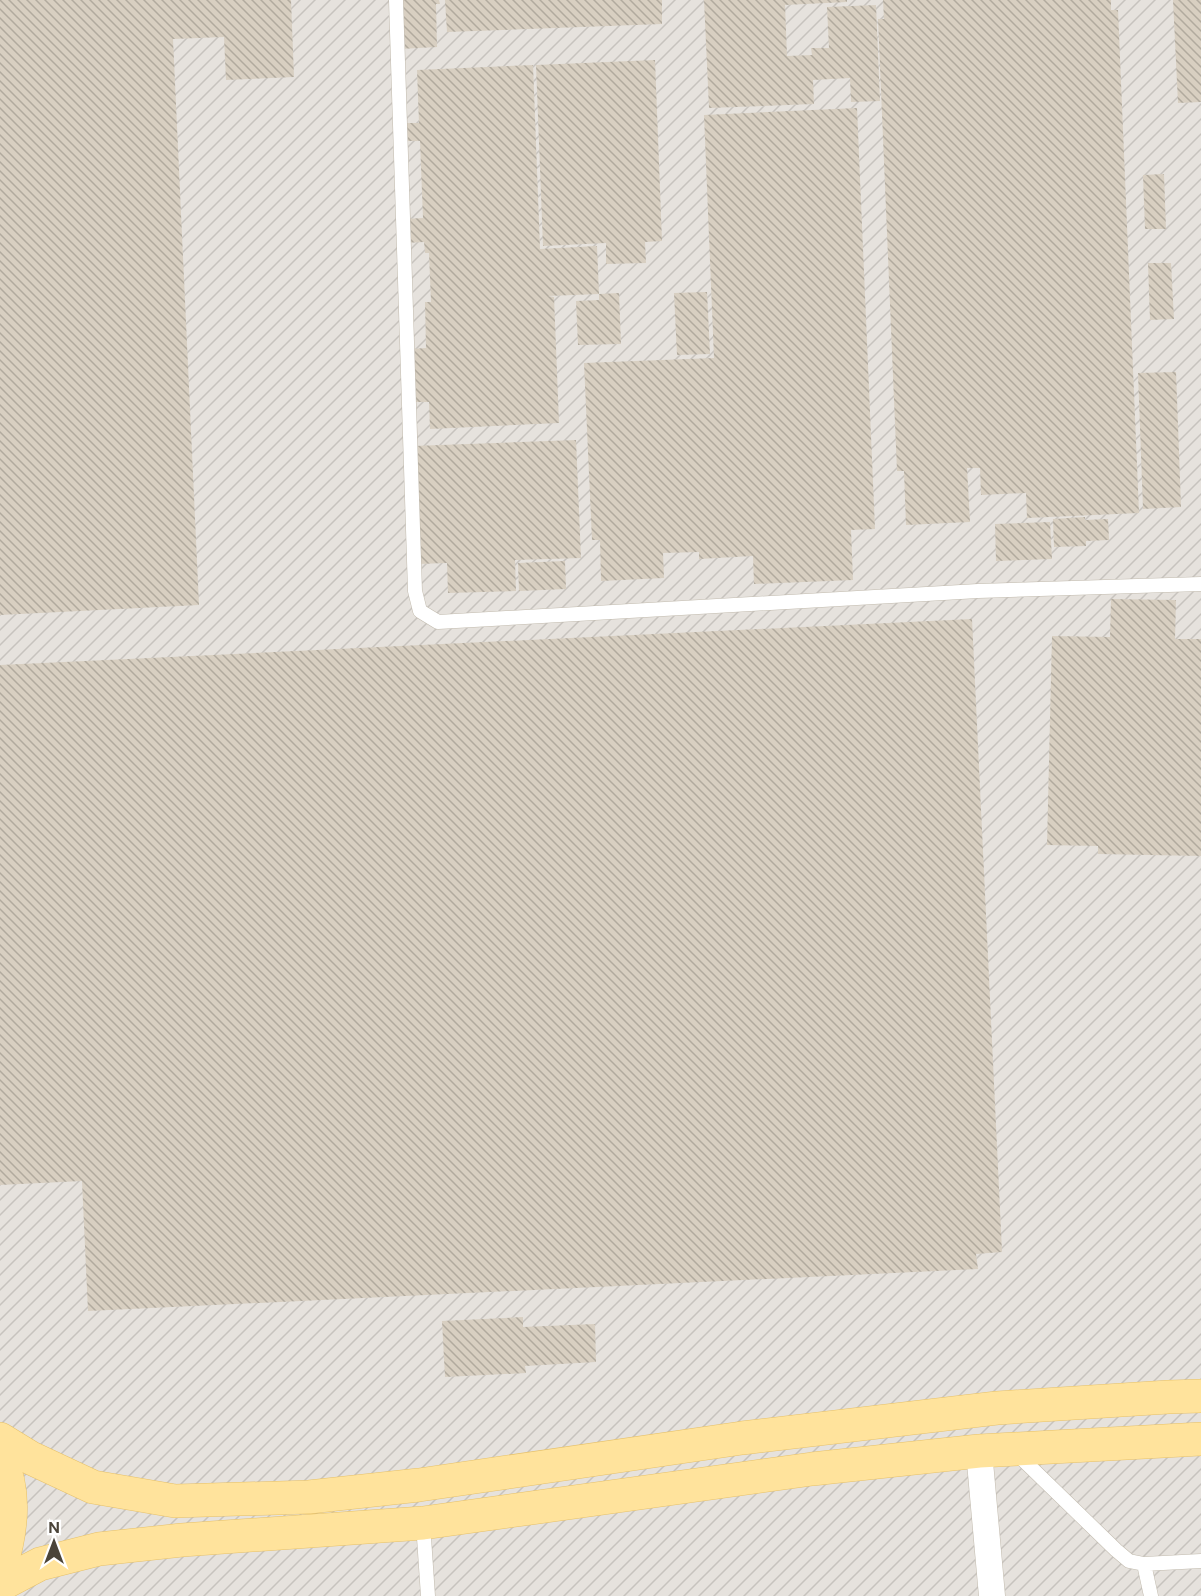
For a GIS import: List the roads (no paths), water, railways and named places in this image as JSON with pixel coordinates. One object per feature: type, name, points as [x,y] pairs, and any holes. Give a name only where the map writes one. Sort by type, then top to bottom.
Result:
[{"type":"main road","points":[[0,1439],[31,1458],[93,1487],[175,1501],[309,1497],[419,1485],[742,1438],[986,1410],[1201,1396]]},
{"type":"main road","points":[[0,1585],[40,1564],[99,1549],[182,1540],[423,1523],[812,1468],[979,1451],[1201,1439]]},
{"type":"main road","points":[[0,1458],[10,1497],[10,1533],[0,1569]]},
{"type":"street","points":[[979,1451],[992,1596]]},
{"type":"lane","points":[[396,0],[415,591],[420,611],[438,622],[978,591],[1201,584]]},
{"type":"lane","points":[[1011,1448],[1130,1561],[1144,1564],[1201,1560]]},
{"type":"lane","points":[[423,1523],[428,1596]]},
{"type":"lane","points":[[1144,1564],[1150,1596]]}]
